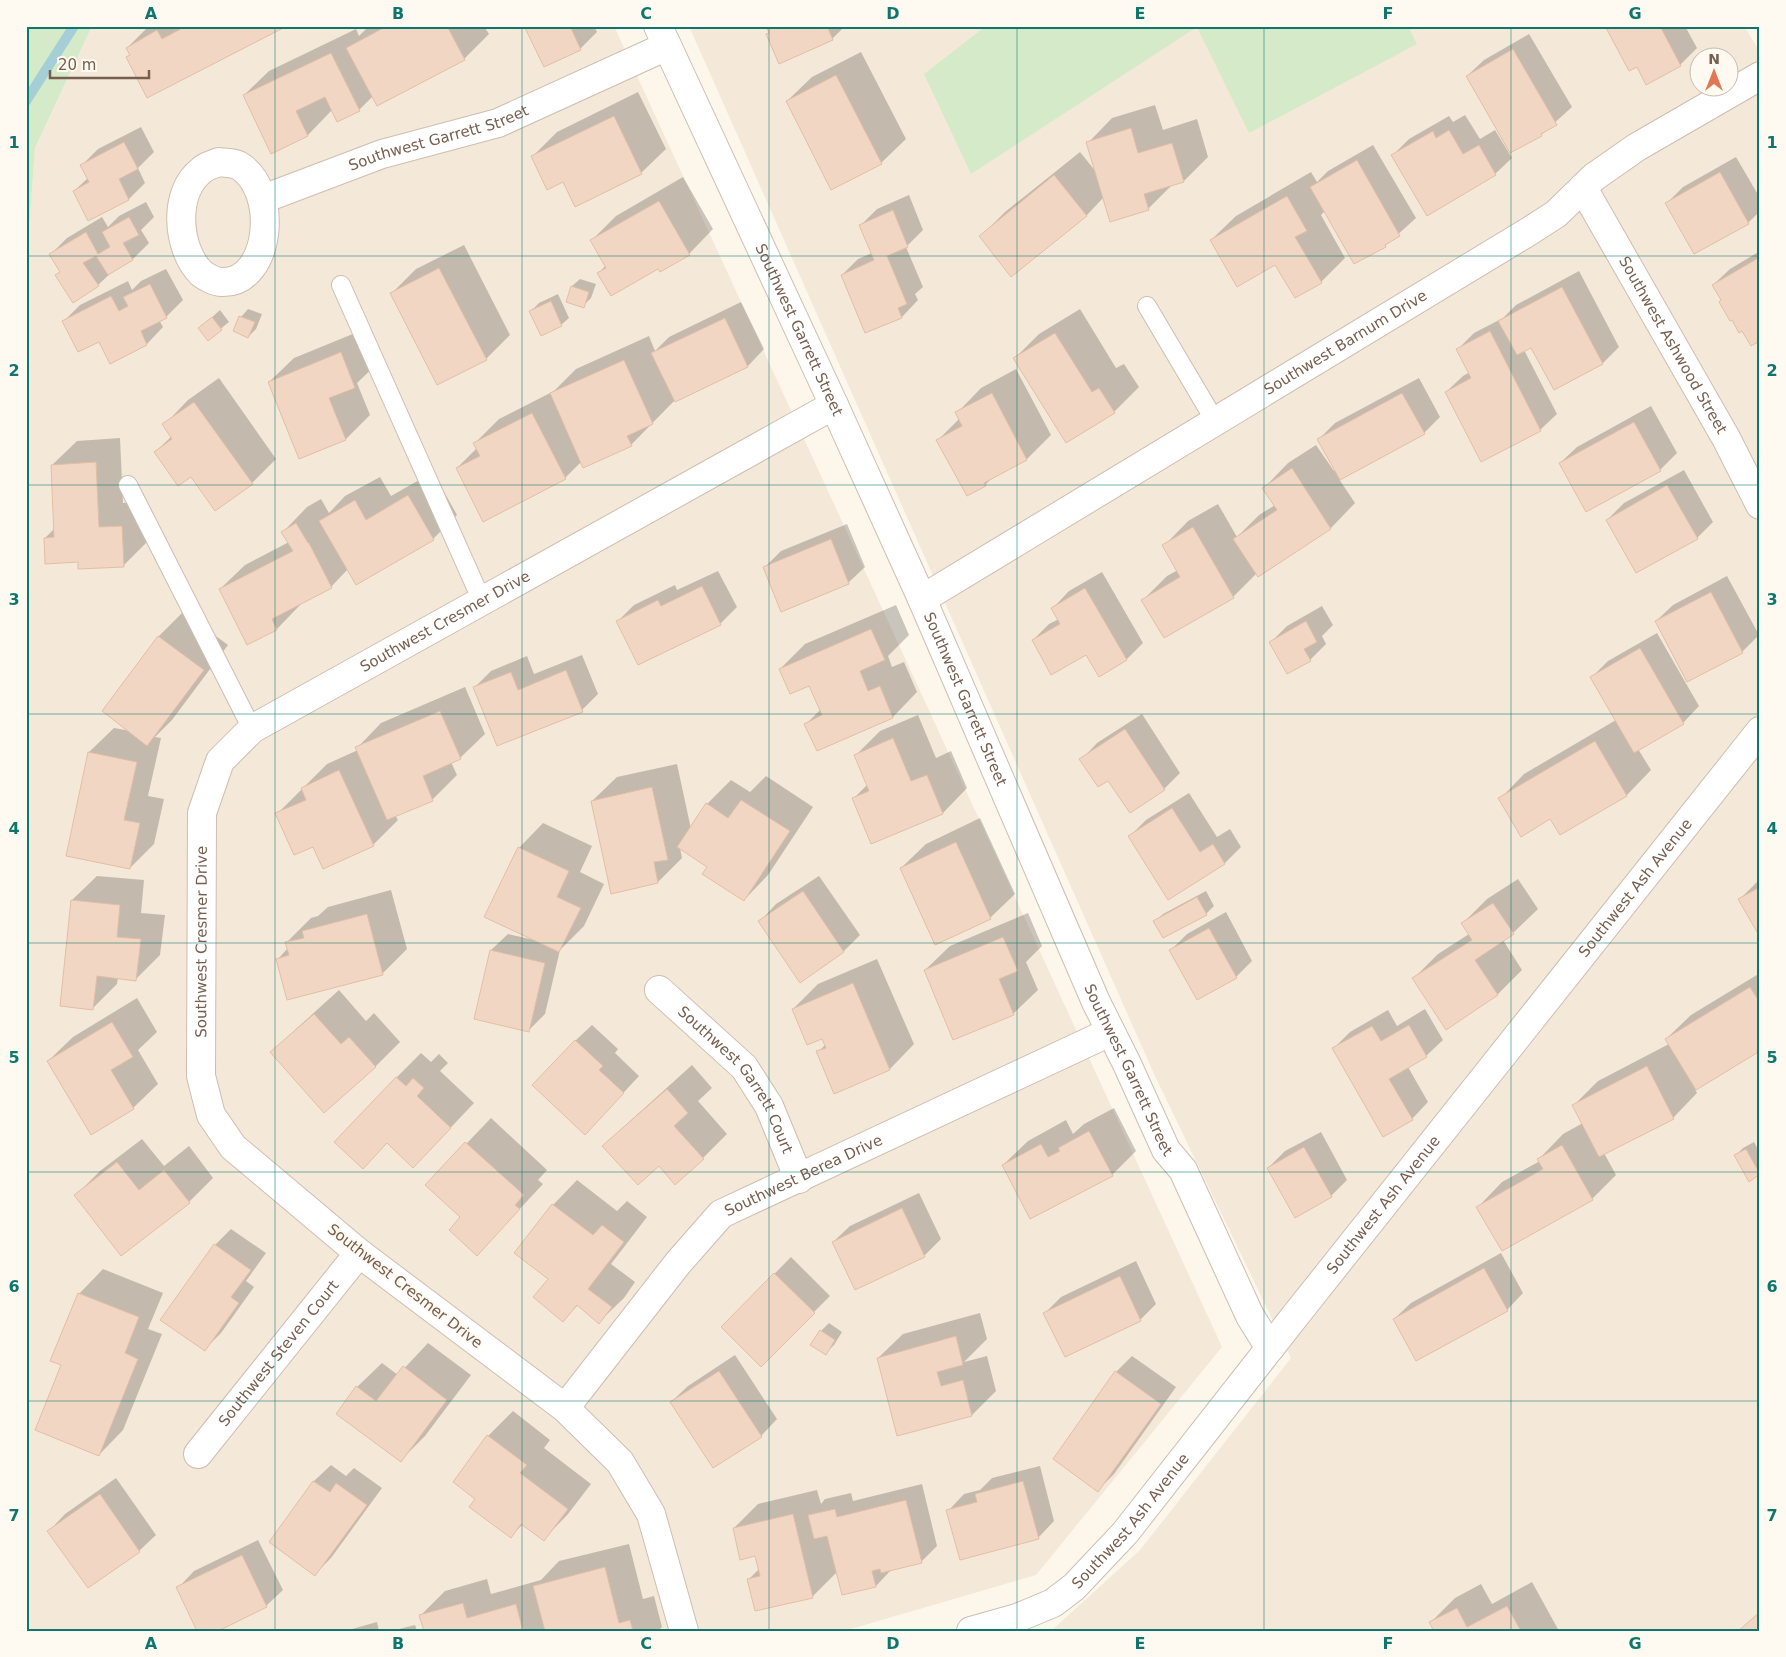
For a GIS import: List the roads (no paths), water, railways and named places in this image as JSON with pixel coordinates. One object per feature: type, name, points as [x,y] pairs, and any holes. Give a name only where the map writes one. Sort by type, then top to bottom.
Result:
[{"type":"street","name":"Southwest Garrett Street","points":[[263,199],[382,154],[498,124],[662,36],[922,599],[1096,1002],[1166,1150],[1183,1170],[1250,1316],[1270,1348]]},
{"type":"street","name":"Southwest Barnum Drive","points":[[922,599],[1528,232],[1556,214],[1594,177],[1638,147],[1760,76]]},
{"type":"street","name":"Southwest Ashwood Street","points":[[1583,188],[1726,438],[1760,505]]},
{"type":"street","name":"Southwest Cresmer Drive","points":[[684,1631],[651,1514],[620,1462],[565,1408],[359,1253],[233,1147],[211,1115],[201,1076],[202,813],[220,761],[252,729],[834,405]]},
{"type":"street","name":"Southwest Ash Avenue","points":[[971,1631],[1016,1618],[1052,1603],[1074,1587],[1125,1533],[1760,732]]},
{"type":"street","name":"Southwest Garrett Court","points":[[659,990],[744,1068],[769,1106],[799,1178]]},
{"type":"street","name":"Southwest Berea Drive","points":[[565,1408],[678,1263],[721,1214],[1110,1032]]},
{"type":"street","name":"Southwest Steven Court","points":[[198,1454],[359,1253]]},
{"type":"lane","points":[[340,285],[482,601]]},
{"type":"lane","points":[[1147,306],[1215,420]]},
{"type":"lane","points":[[128,485],[252,729]]},
{"type":"waterway","points":[[26,101],[74,26]]}]
